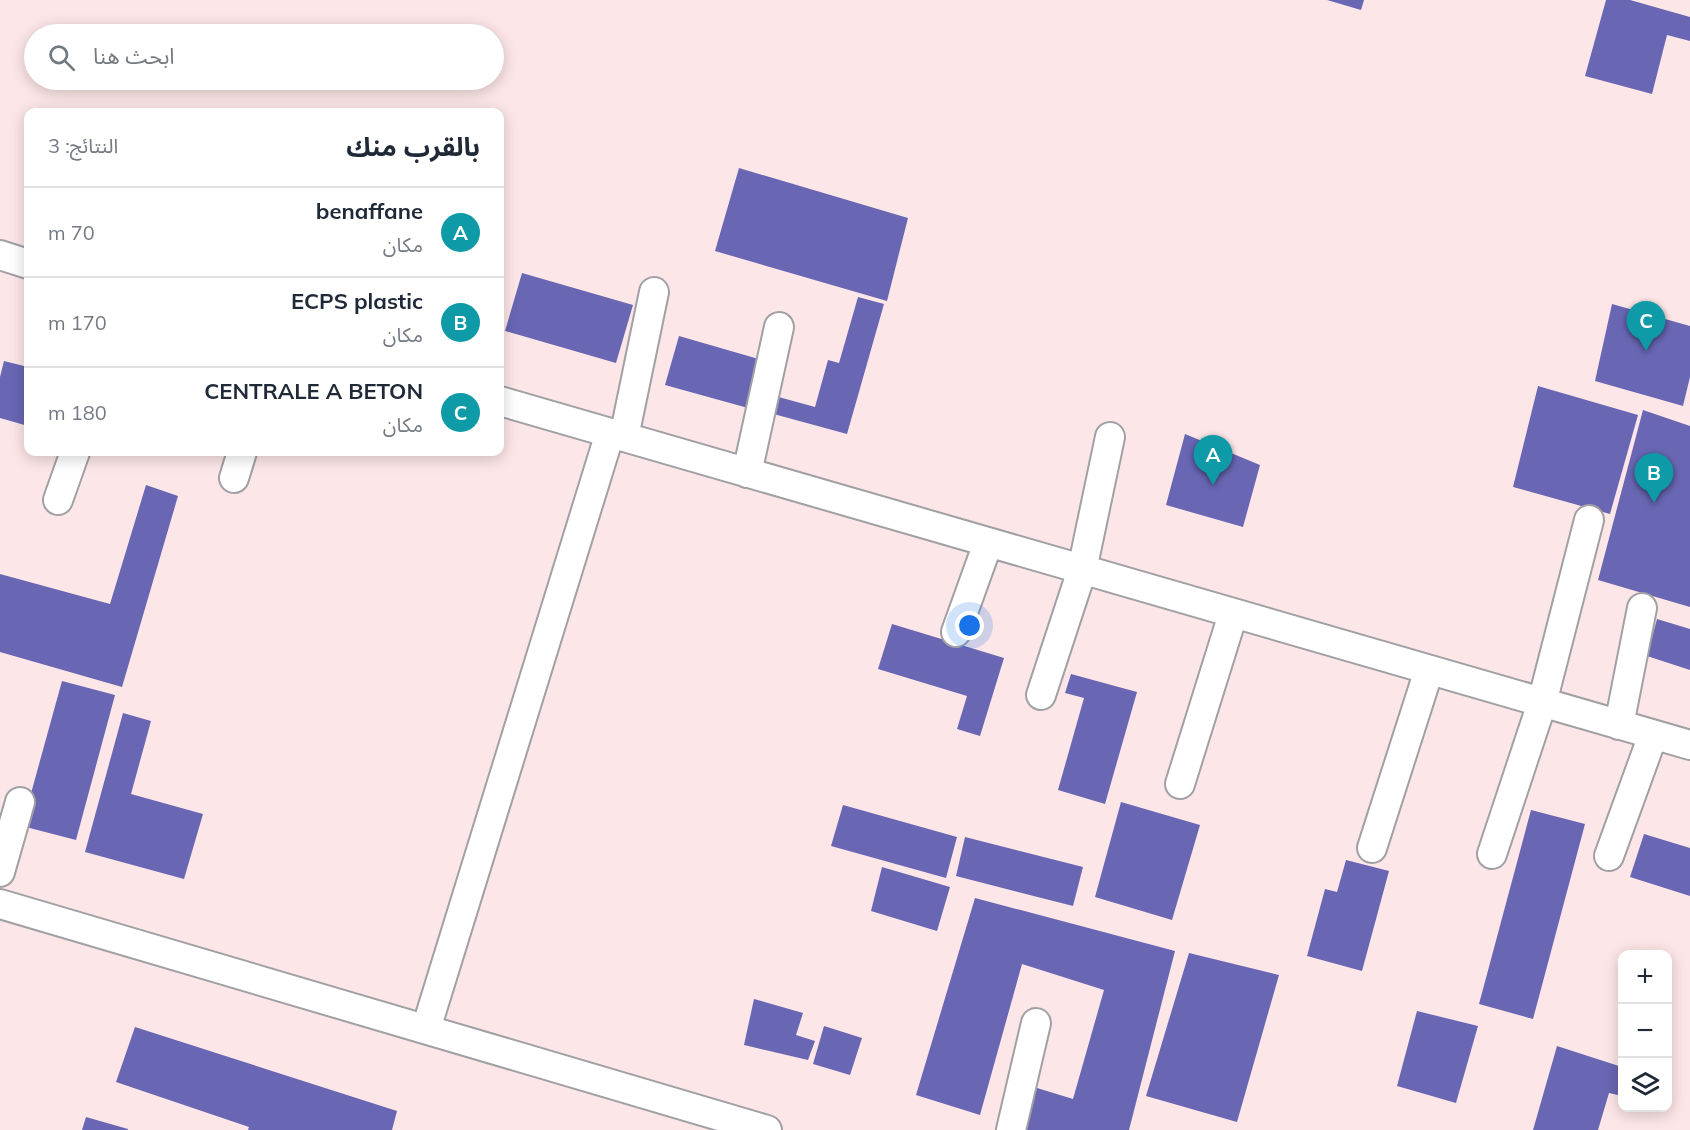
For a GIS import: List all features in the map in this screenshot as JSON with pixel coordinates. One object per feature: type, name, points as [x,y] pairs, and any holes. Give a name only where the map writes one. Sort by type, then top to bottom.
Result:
[{"type":"street","points":[[1,257],[24,263]]},
{"type":"street","points":[[426,1029],[617,435],[654,292]]},
{"type":"street","points":[[747,473],[779,327]]},
{"type":"street","points":[[504,402],[1690,745]]},
{"type":"street","points":[[1041,695],[1083,570],[1110,437]]},
{"type":"street","points":[[58,500],[74,456]]},
{"type":"street","points":[[1492,854],[1542,703],[1589,520]]},
{"type":"street","points":[[956,632],[988,543]]},
{"type":"street","points":[[1619,725],[1642,608]]},
{"type":"street","points":[[1180,784],[1233,614]]},
{"type":"street","points":[[1372,848],[1429,670]]},
{"type":"street","points":[[1609,856],[1653,735]]},
{"type":"street","points":[[0,872],[20,802]]},
{"type":"street","points":[[0,904],[767,1130]]},
{"type":"street","points":[[1011,1130],[1036,1023]]},
{"type":"shaded area","points":[[0,0],[1690,0],[1690,1130],[0,1130]]},
{"type":"building","points":[[1327,0],[1364,0],[1361,10]]},
{"type":"building","points":[[1606,0],[1630,0],[1690,17],[1690,41],[1667,35],[1652,94],[1585,76]]},
{"type":"building","points":[[739,168],[908,218],[887,301],[715,251]]},
{"type":"building","points":[[522,273],[633,305],[616,363],[505,331]]},
{"type":"building","points":[[858,297],[884,304],[847,434],[770,413],[775,396],[815,407],[828,360],[839,363]]},
{"type":"building","points":[[1612,304],[1690,326],[1690,377],[1683,406],[1595,381]]},
{"type":"building","points":[[679,336],[762,360],[748,408],[665,385]]},
{"type":"building","points":[[4,361],[24,366],[24,425],[0,418],[0,377]]},
{"type":"building","points":[[1538,386],[1638,415],[1610,514],[1513,487]]},
{"type":"building","points":[[1643,410],[1690,426],[1690,607],[1598,580]]},
{"type":"building","points":[[1185,434],[1260,465],[1243,527],[1166,505]]},
{"type":"building","points":[[146,485],[178,496],[122,687],[0,652],[0,574],[110,604]]},
{"type":"building","points":[[1657,619],[1690,629],[1690,670],[1647,656]]},
{"type":"building","points":[[892,624],[1004,658],[980,736],[957,729],[967,696],[878,669]]},
{"type":"building","points":[[1071,674],[1137,692],[1105,804],[1058,790],[1084,698],[1065,693]]},
{"type":"building","points":[[62,681],[115,695],[76,840],[22,826]]},
{"type":"building","points":[[123,713],[151,721],[131,794],[203,814],[184,879],[85,852]]},
{"type":"building","points":[[1121,802],[1200,825],[1172,920],[1095,897]]},
{"type":"building","points":[[843,805],[957,837],[946,878],[831,846]]},
{"type":"building","points":[[1531,810],[1585,824],[1533,1019],[1479,1004]]},
{"type":"building","points":[[1644,834],[1690,848],[1690,896],[1630,877]]},
{"type":"building","points":[[965,837],[1083,867],[1073,906],[956,876]]},
{"type":"building","points":[[1346,860],[1389,871],[1362,971],[1307,956],[1325,889],[1337,892]]},
{"type":"building","points":[[882,867],[950,887],[937,931],[871,911]]},
{"type":"building","points":[[975,898],[1175,951],[1129,1130],[1024,1130],[1037,1088],[1073,1099],[1104,990],[1022,964],[980,1115],[916,1095]]},
{"type":"building","points":[[1189,953],[1279,975],[1237,1122],[1146,1096]]},
{"type":"building","points":[[754,999],[803,1013],[796,1035],[815,1041],[808,1060],[744,1045]]},
{"type":"building","points":[[1417,1011],[1478,1026],[1456,1103],[1397,1086]]},
{"type":"building","points":[[824,1026],[862,1038],[850,1075],[813,1064]]},
{"type":"building","points":[[135,1027],[397,1111],[392,1130],[248,1130],[249,1127],[116,1082]]},
{"type":"building","points":[[1557,1046],[1618,1066],[1618,1095],[1609,1093],[1598,1130],[1533,1130]]},
{"type":"building","points":[[86,1117],[128,1129],[128,1130],[82,1130]]},
{"type":"place","name":"CENTRALE A BETON","points":[[1646,351]]},
{"type":"place","name":"benaffane","points":[[1213,485]]},
{"type":"place","name":"ECPS plastic","points":[[1654,503]]}]
